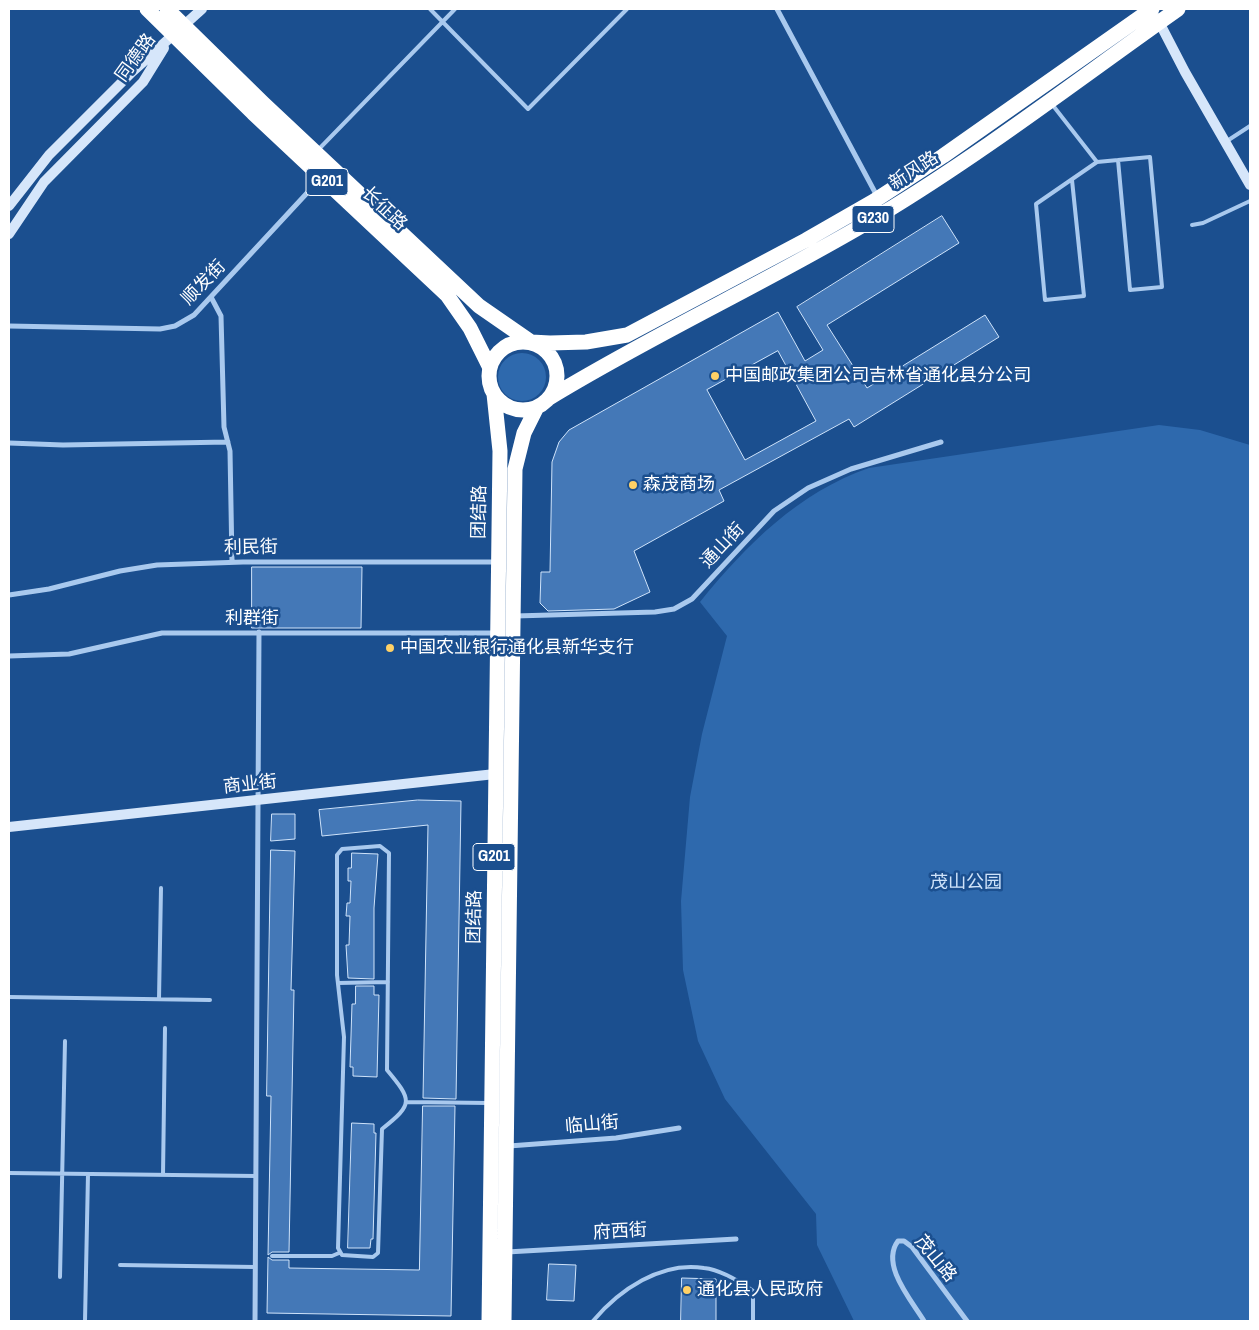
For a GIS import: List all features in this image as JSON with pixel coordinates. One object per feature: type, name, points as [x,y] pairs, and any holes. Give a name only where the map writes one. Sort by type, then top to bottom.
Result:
[{"type":"highway","name":"长征路","points":[[147,9],[178,30],[316,152],[464,293],[502,324],[531,342]]},
{"type":"highway","name":"长征路","points":[[167,9],[178,30],[322,177],[447,295],[470,328],[490,368]]},
{"type":"highway","name":"新风路","points":[[543,403],[600,367],[813,253],[882,205],[943,156],[1153,12],[1178,9]]},
{"type":"highway","name":"新风路","points":[[531,342],[577,343],[628,335],[806,240],[882,205],[952,169],[1049,100],[1153,12]]},
{"type":"highway","points":[[531,342],[545,349],[554,362],[557,377],[554,392],[543,403],[515,409],[507,406],[494,394],[489,377],[490,368],[493,359],[505,346],[514,343],[531,342]]},
{"type":"highway","name":"团结路","points":[[489,1321],[500,451],[494,394]]},
{"type":"highway","name":"团结路","points":[[504,1321],[514,469],[524,433],[543,403]]},
{"type":"street","points":[[178,30],[202,9]]},
{"type":"street","points":[[777,9],[882,205]]},
{"type":"street","points":[[1153,12],[1250,185]]},
{"type":"street","name":"同德路","points":[[9,206],[49,155],[178,30]]},
{"type":"street","name":"同德路","points":[[9,234],[44,182],[142,82],[178,30]]},
{"type":"street","name":"顺发街","points":[[9,326],[160,329],[175,326],[188,319],[210,297],[322,177]]},
{"type":"street","points":[[210,297],[221,316],[224,427],[230,451],[232,562]]},
{"type":"street","points":[[9,443],[63,445],[228,442]]},
{"type":"street","name":"通山街","points":[[512,616],[655,612],[674,609],[692,599],[774,511],[802,491],[836,474],[941,442]]},
{"type":"street","name":"利民街","points":[[9,595],[49,589],[138,567],[232,562],[498,562]]},
{"type":"street","name":"利群街","points":[[9,656],[69,654],[162,632],[497,633]]},
{"type":"street","points":[[255,1321],[259,632]]},
{"type":"street","name":"商业街","points":[[9,826],[495,774]]},
{"type":"street","name":"临山街","points":[[506,1146],[616,1138],[679,1128]]},
{"type":"street","name":"府西街","points":[[505,1252],[736,1239]]},
{"type":"street","name":"茂山路","points":[[924,1321],[896,1273],[893,1256],[895,1245],[898,1241],[904,1241],[912,1247],[967,1321]]},
{"type":"lane","points":[[430,9],[528,109],[627,9]]},
{"type":"lane","points":[[316,152],[455,9]]},
{"type":"lane","points":[[1049,100],[1097,162]]},
{"type":"lane","points":[[1225,142],[1250,126]]},
{"type":"lane","points":[[1072,180],[1084,296],[1046,300],[1036,204],[1097,162],[1118,160],[1150,157],[1162,287],[1130,290],[1118,160]]},
{"type":"lane","points":[[1192,225],[1203,223],[1250,201]]},
{"type":"lane","points":[[272,1256],[332,1256],[339,1253],[342,1255],[373,1257],[378,1253],[382,1130],[400,1116],[406,1102],[402,1087],[387,1070],[389,853],[380,846],[342,849],[337,855],[338,983],[344,1037],[339,1253]]},
{"type":"lane","points":[[159,999],[161,888]]},
{"type":"lane","points":[[338,983],[388,982]]},
{"type":"lane","points":[[9,997],[210,1000]]},
{"type":"lane","points":[[163,1175],[165,1028]]},
{"type":"lane","points":[[60,1277],[65,1040]]},
{"type":"lane","points":[[406,1102],[492,1103]]},
{"type":"lane","points":[[9,1173],[256,1176]]},
{"type":"lane","points":[[85,1321],[88,1174]]},
{"type":"lane","points":[[120,1264],[255,1267]]},
{"type":"lane","points":[[593,1321],[621,1294],[646,1278],[670,1270],[704,1267],[732,1278],[753,1291],[753,1321]]},
{"type":"green space","points":[[522,353],[531,355],[539,360],[544,368],[546,377],[544,386],[539,394],[531,399],[522,401],[513,399],[505,394],[500,386],[498,377],[500,368],[505,360],[513,355]]},
{"type":"green space","name":"茂山公园","points":[[1159,425],[1200,430],[1250,445],[1250,1321],[854,1321],[817,1245],[816,1214],[725,1099],[698,1041],[683,970],[681,901],[690,797],[702,734],[727,636],[700,602],[755,541],[797,506],[844,478],[869,468]]},
{"type":"building","points":[[942,216],[959,243],[827,325],[867,388],[985,315],[999,337],[854,427],[849,419],[719,490],[724,501],[634,551],[650,592],[614,609],[548,611],[540,603],[541,572],[550,572],[552,462],[559,442],[569,430],[778,312],[805,361],[823,350],[797,307]],"holes":[[[778,351],[816,421],[745,460],[707,390]]]},
{"type":"building","points":[[252,567],[362,567],[361,628],[252,628]]},
{"type":"building","points":[[418,800],[461,801],[456,1099],[423,1098],[428,825],[322,836],[319,810]]},
{"type":"building","points":[[272,814],[295,814],[295,839],[271,841]]},
{"type":"building","points":[[271,850],[295,851],[291,990],[294,990],[289,1252],[272,1252],[268,1255],[271,1096],[267,1096]]},
{"type":"building","points":[[352,853],[378,854],[374,908],[374,979],[348,978],[346,945],[349,945],[350,916],[346,916],[347,903],[350,903],[351,881],[348,881],[348,868],[351,868]]},
{"type":"building","points":[[356,986],[374,986],[374,995],[379,995],[377,1077],[353,1076],[353,1067],[350,1067],[352,1004],[355,1004]]},
{"type":"building","points":[[423,1106],[455,1106],[451,1316],[267,1313],[268,1257],[272,1260],[289,1260],[289,1268],[419,1270]]},
{"type":"building","points":[[352,1123],[374,1124],[374,1133],[376,1133],[373,1239],[371,1239],[370,1248],[348,1248]]},
{"type":"building","points":[[549,1264],[576,1265],[574,1301],[547,1300]]},
{"type":"building","points":[[682,1278],[716,1279],[716,1321],[681,1321]]},
{"type":"place","name":"中国邮政集团公司吉林省通化县分公司","points":[[715,376]]},
{"type":"place","name":"森茂商场","points":[[633,485]]},
{"type":"place","name":"中国农业银行通化县新华支行","points":[[390,648]]},
{"type":"place","name":"通化县人民政府","points":[[687,1290]]}]
